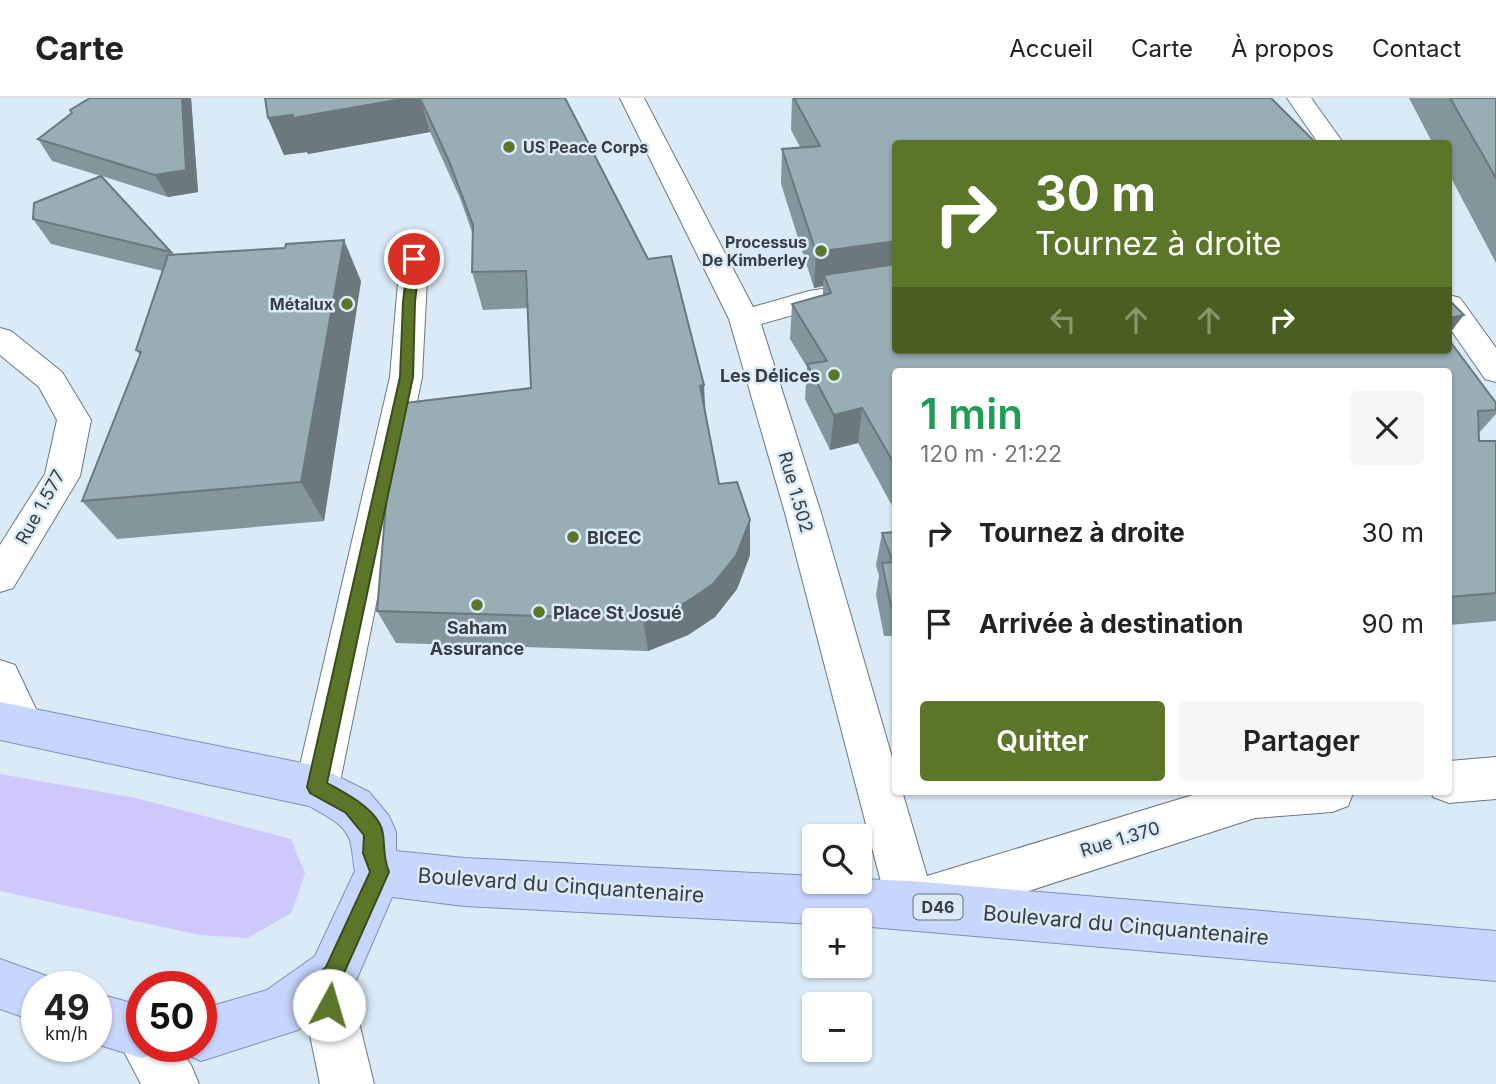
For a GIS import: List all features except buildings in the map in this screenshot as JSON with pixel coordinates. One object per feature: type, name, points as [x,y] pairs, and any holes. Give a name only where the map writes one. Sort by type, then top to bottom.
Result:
[{"type":"main road","points":[[11,723],[317,787],[353,807],[373,832],[373,853],[379,872],[333,974],[280,1012],[217,1030]]},
{"type":"main road","name":"Boulevard du Cinquantenaire","points":[[379,872],[478,883],[911,905],[1496,956]]},
{"type":"main road","points":[[0,984],[21,991]]},
{"type":"street","name":"Rue 1.502","points":[[632,98],[744,318],[803,513],[911,905]]},
{"type":"street","points":[[1299,98],[1329,140]]},
{"type":"street","points":[[317,787],[406,377],[414,259]]},
{"type":"street","points":[[744,318],[809,300],[892,288]]},
{"type":"street","points":[[1452,309],[1496,372]]},
{"type":"street","name":"Rue 1.577","points":[[0,338],[51,380],[74,420],[62,475],[0,577]]},
{"type":"street","points":[[0,678],[11,723]]},
{"type":"street","points":[[1452,782],[1496,778]]},
{"type":"street","name":"Rue 1.370","points":[[911,905],[1255,797],[1281,795]]},
{"type":"street","points":[[324,981],[347,1084]]},
{"type":"street","points":[[155,1062],[172,1084]]},
{"type":"shaded area","points":[[0,774],[136,798],[291,839],[305,874],[291,913],[248,938],[199,935],[0,891]]},
{"type":"place","name":"US Peace Corps","points":[[509,147]]},
{"type":"place","name":"Processus De Kimberley","points":[[821,251]]},
{"type":"place","name":"Métalux","points":[[347,304]]},
{"type":"place","name":"Les Délices","points":[[834,375]]},
{"type":"place","name":"BICEC","points":[[573,537]]},
{"type":"place","name":"Saham Assurance","points":[[477,605]]},
{"type":"place","name":"Place St Josué","points":[[539,612]]},
{"type":"route","points":[[329,1005],[324,981],[333,974],[379,872],[373,853],[373,832],[353,807],[317,787],[406,377],[414,259]]}]
